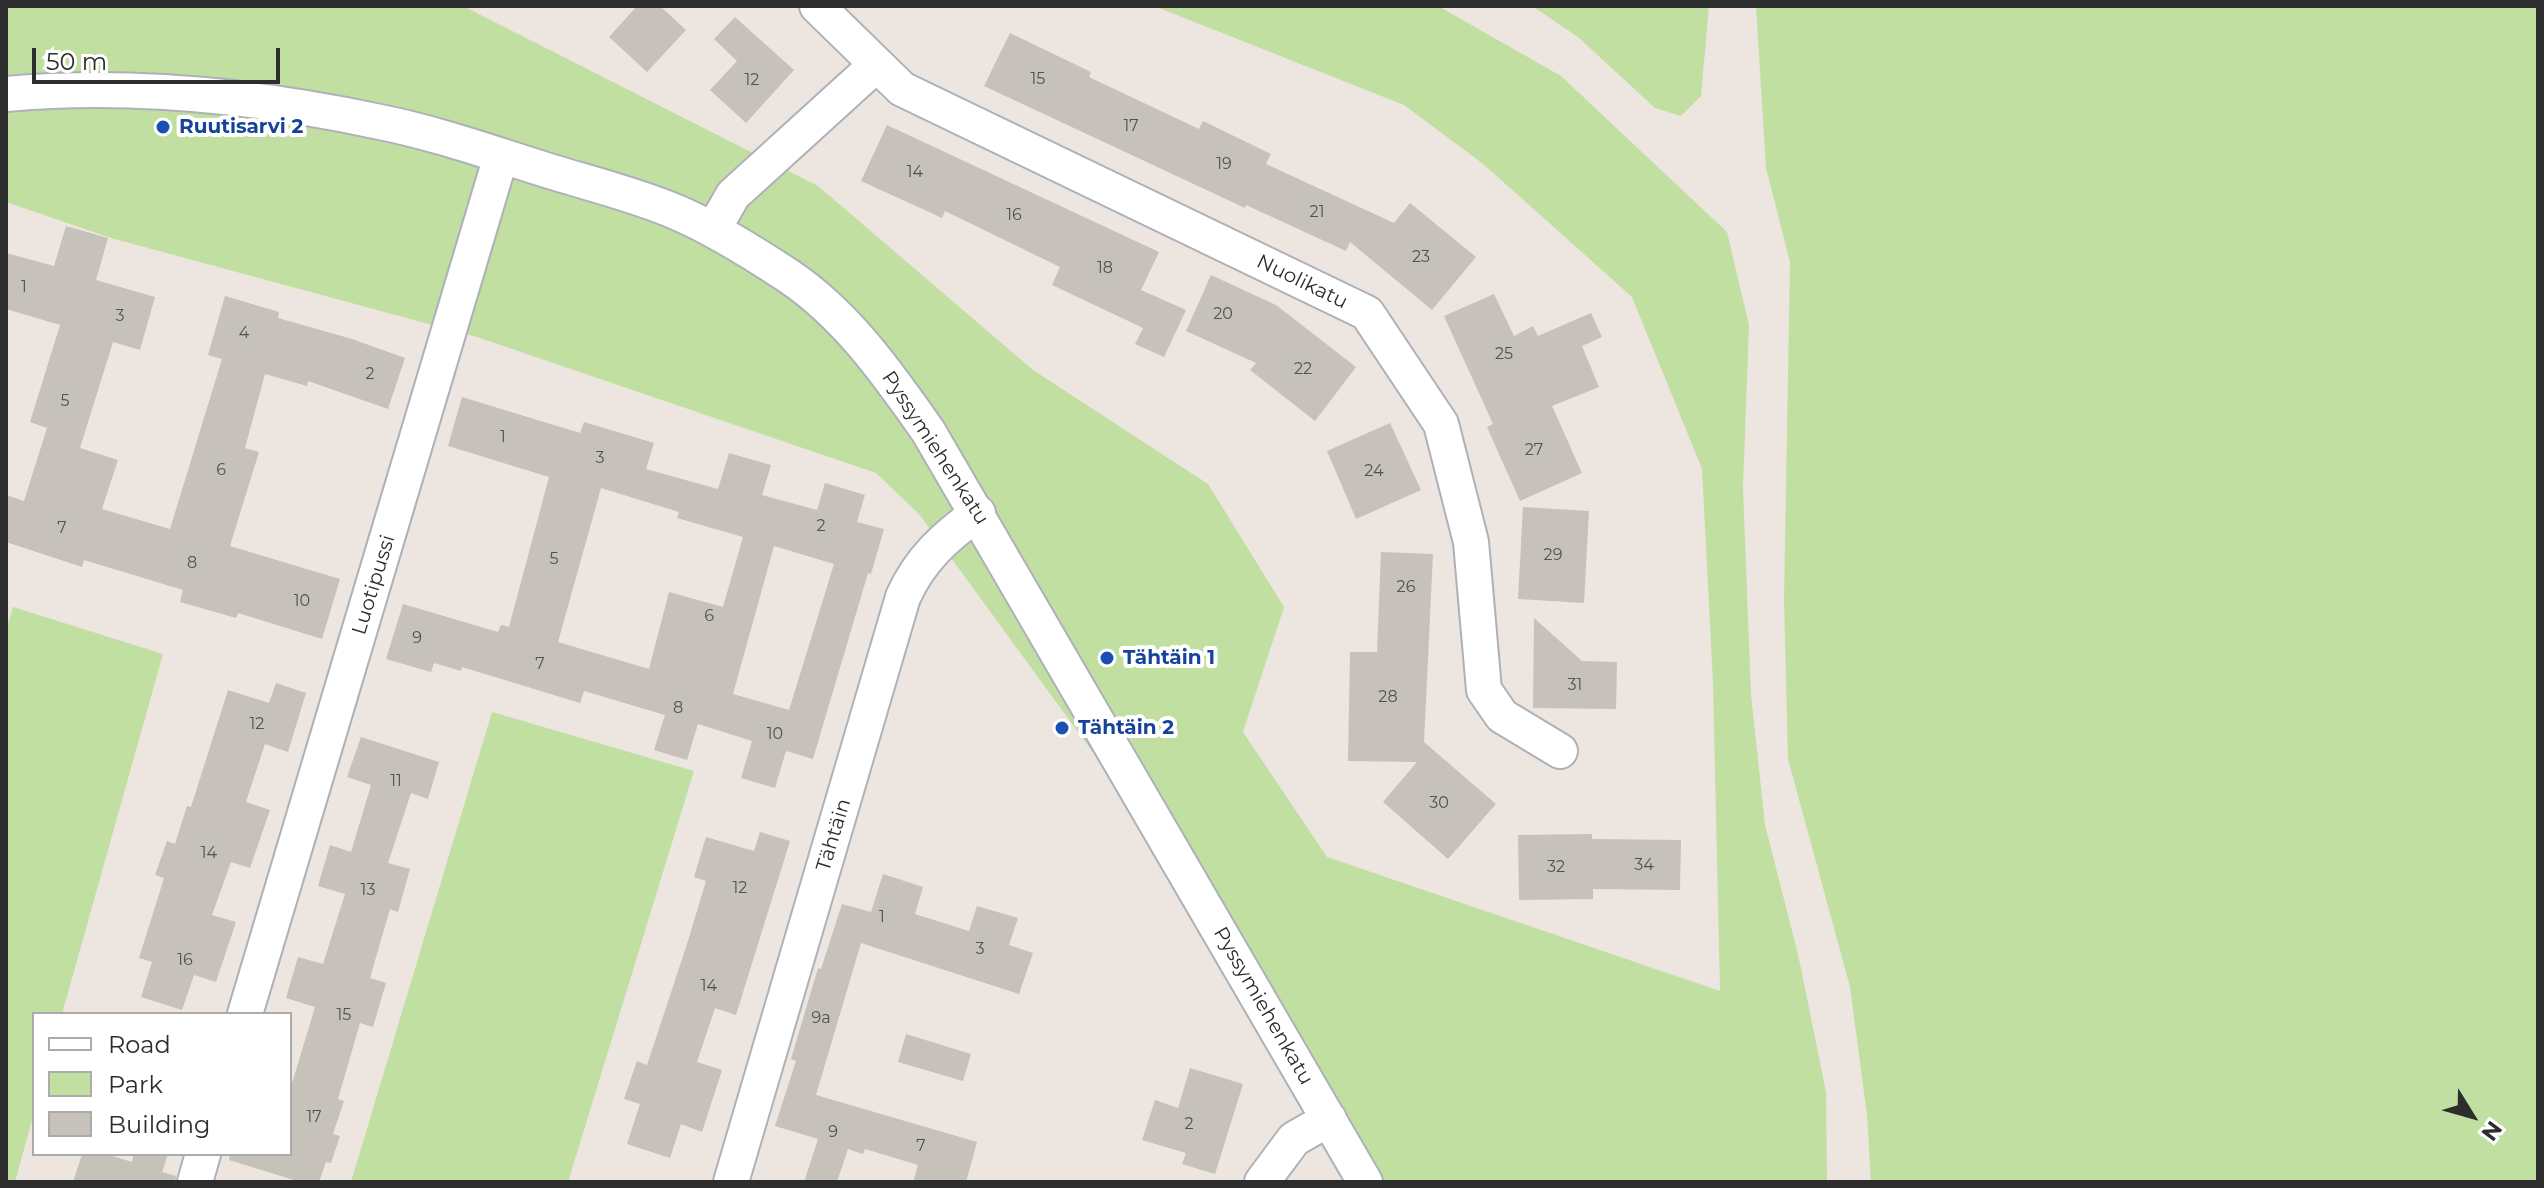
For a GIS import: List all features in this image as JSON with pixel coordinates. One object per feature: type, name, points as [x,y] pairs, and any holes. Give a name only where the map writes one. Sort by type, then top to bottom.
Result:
[{"type":"street","name":"Nuolikatu","points":[[817,6],[902,89],[1367,313],[1441,424],[1471,542],[1484,690],[1502,716],[1560,751]]},
{"type":"street","points":[[713,230],[733,195],[876,65]]},
{"type":"street","name":"Pyssymiehenkatu","points":[[6,94],[155,90],[263,101],[382,122],[675,211],[789,276],[834,314],[882,365],[928,431],[1365,1182]]},
{"type":"street","name":"Luotipussi","points":[[246,1012],[501,156]]},
{"type":"street","name":"Tähtäin","points":[[731,1182],[903,597],[925,557],[950,533],[978,513]]},
{"type":"street","points":[[1262,1182],[1294,1139],[1329,1119]]},
{"type":"street","points":[[195,1182],[202,1156]]},
{"type":"green space","points":[[6,6],[463,6],[818,186],[1033,370],[1208,484],[1284,607],[1243,732],[1327,857],[1720,991],[1713,683],[1702,469],[1632,297],[1482,163],[1404,105],[1154,6],[1438,6],[1561,76],[1727,232],[1749,325],[1743,487],[1751,695],[1765,825],[1798,954],[1826,1092],[1827,1182],[1383,1182],[1280,1009],[919,514],[876,473],[477,337],[111,238],[6,202]]},
{"type":"green space","points":[[1532,6],[1709,6],[1701,96],[1681,116],[1655,108],[1578,37]]},
{"type":"green space","points":[[1756,6],[2538,6],[2538,1182],[1871,1182],[1867,1115],[1850,987],[1788,759],[1784,600],[1790,262],[1766,168]]},
{"type":"green space","points":[[13,607],[163,654],[63,1012],[32,1012],[32,1120],[15,1182],[6,1182],[6,630]]},
{"type":"green space","points":[[492,712],[694,771],[568,1182],[351,1182]]},
{"type":"building","points":[[637,6],[660,6],[686,30],[647,72],[609,37]]},
{"type":"building","points":[[735,17],[794,70],[746,123],[710,90],[737,61],[714,39]]},
{"type":"building","points":[[1010,33],[1091,72],[1089,77],[1199,129],[1203,121],[1271,154],[1266,164],[1394,223],[1410,203],[1476,257],[1432,310],[1350,242],[1346,251],[1246,205],[1245,208],[984,86]]},
{"type":"building","points":[[887,125],[1159,252],[1141,290],[1186,310],[1164,357],[1135,344],[1143,328],[1052,285],[1060,267],[945,211],[942,218],[861,181]]},
{"type":"building","points":[[66,226],[108,238],[96,280],[155,297],[140,350],[113,342],[80,448],[118,460],[102,509],[170,529],[222,359],[208,355],[225,296],[279,312],[278,318],[405,358],[388,409],[308,381],[307,386],[265,374],[245,448],[259,452],[230,546],[340,579],[322,639],[238,613],[236,618],[180,602],[183,590],[84,560],[82,567],[6,542],[6,495],[24,501],[47,428],[30,422],[60,325],[6,309],[6,253],[54,266]]},
{"type":"building","points":[[1211,275],[1276,305],[1356,367],[1315,421],[1250,370],[1256,363],[1186,331]]},
{"type":"building","points":[[1494,294],[1514,336],[1533,326],[1538,336],[1591,313],[1602,337],[1582,346],[1599,387],[1552,406],[1582,473],[1520,501],[1487,427],[1493,424],[1444,316]]},
{"type":"building","points":[[462,397],[580,433],[584,422],[654,443],[646,469],[718,489],[729,453],[771,465],[762,495],[817,510],[825,483],[865,495],[857,522],[884,529],[813,759],[786,751],[775,788],[741,778],[752,741],[698,724],[687,760],[654,750],[665,715],[584,691],[580,703],[462,667],[461,671],[434,663],[431,672],[386,659],[403,604],[498,632],[501,625],[509,627],[549,477],[448,446]],"holes":[[[601,488],[679,512],[677,518],[743,537],[723,607],[669,592],[649,669],[558,642]],[[774,546],[834,564],[789,710],[733,694]]]},
{"type":"building","points":[[1390,423],[1421,490],[1356,519],[1327,451]]},
{"type":"building","points":[[1523,507],[1589,511],[1584,603],[1518,599]]},
{"type":"building","points":[[1381,552],[1433,554],[1424,742],[1496,804],[1448,859],[1383,802],[1417,762],[1348,761],[1350,652],[1377,652]]},
{"type":"building","points":[[1534,618],[1582,661],[1617,662],[1616,709],[1533,708]]},
{"type":"building","points":[[276,683],[306,693],[288,752],[265,744],[246,802],[270,810],[250,868],[231,862],[212,915],[236,922],[216,982],[194,975],[182,1010],[141,997],[152,962],[139,958],[164,878],[155,875],[167,841],[175,844],[187,806],[191,807],[228,690],[269,703]]},
{"type":"building","points":[[361,737],[439,762],[428,799],[411,793],[388,863],[410,869],[398,912],[390,909],[370,978],[386,983],[373,1027],[360,1023],[338,1099],[344,1101],[333,1134],[340,1136],[331,1163],[326,1162],[319,1182],[300,1182],[229,1160],[230,1156],[292,1156],[292,1083],[315,1007],[286,998],[298,957],[323,964],[345,894],[318,886],[330,845],[351,852],[371,785],[347,777]]},
{"type":"building","points":[[760,832],[790,841],[736,1015],[715,1008],[697,1062],[722,1070],[702,1132],[681,1124],[670,1158],[627,1144],[640,1104],[624,1099],[637,1061],[647,1065],[688,941],[706,881],[694,877],[706,837],[754,851]]},
{"type":"building","points":[[1592,834],[1592,839],[1681,840],[1680,890],[1593,889],[1593,899],[1519,900],[1518,835]]},
{"type":"building","points":[[883,874],[923,887],[915,914],[969,931],[977,906],[1018,918],[1009,945],[1033,953],[1019,994],[861,943],[816,1095],[977,1142],[966,1182],[913,1182],[918,1165],[865,1149],[863,1154],[848,1149],[837,1182],[804,1182],[818,1139],[775,1126],[796,1061],[791,1059],[818,968],[821,969],[842,904],[871,912]]},
{"type":"building","points":[[906,1034],[971,1054],[963,1081],[898,1062]]},
{"type":"building","points":[[1190,1068],[1243,1084],[1215,1174],[1182,1164],[1186,1153],[1142,1140],[1155,1100],[1178,1108]]},
{"type":"building","points":[[81,1156],[112,1156],[132,1162],[134,1156],[167,1156],[162,1172],[176,1176],[175,1182],[73,1182]]},
{"type":"place","name":"Ruutisarvi 2","points":[[163,127]]},
{"type":"place","name":"Tähtäin 1","points":[[1107,658]]},
{"type":"place","name":"Tähtäin 2","points":[[1062,728]]}]
